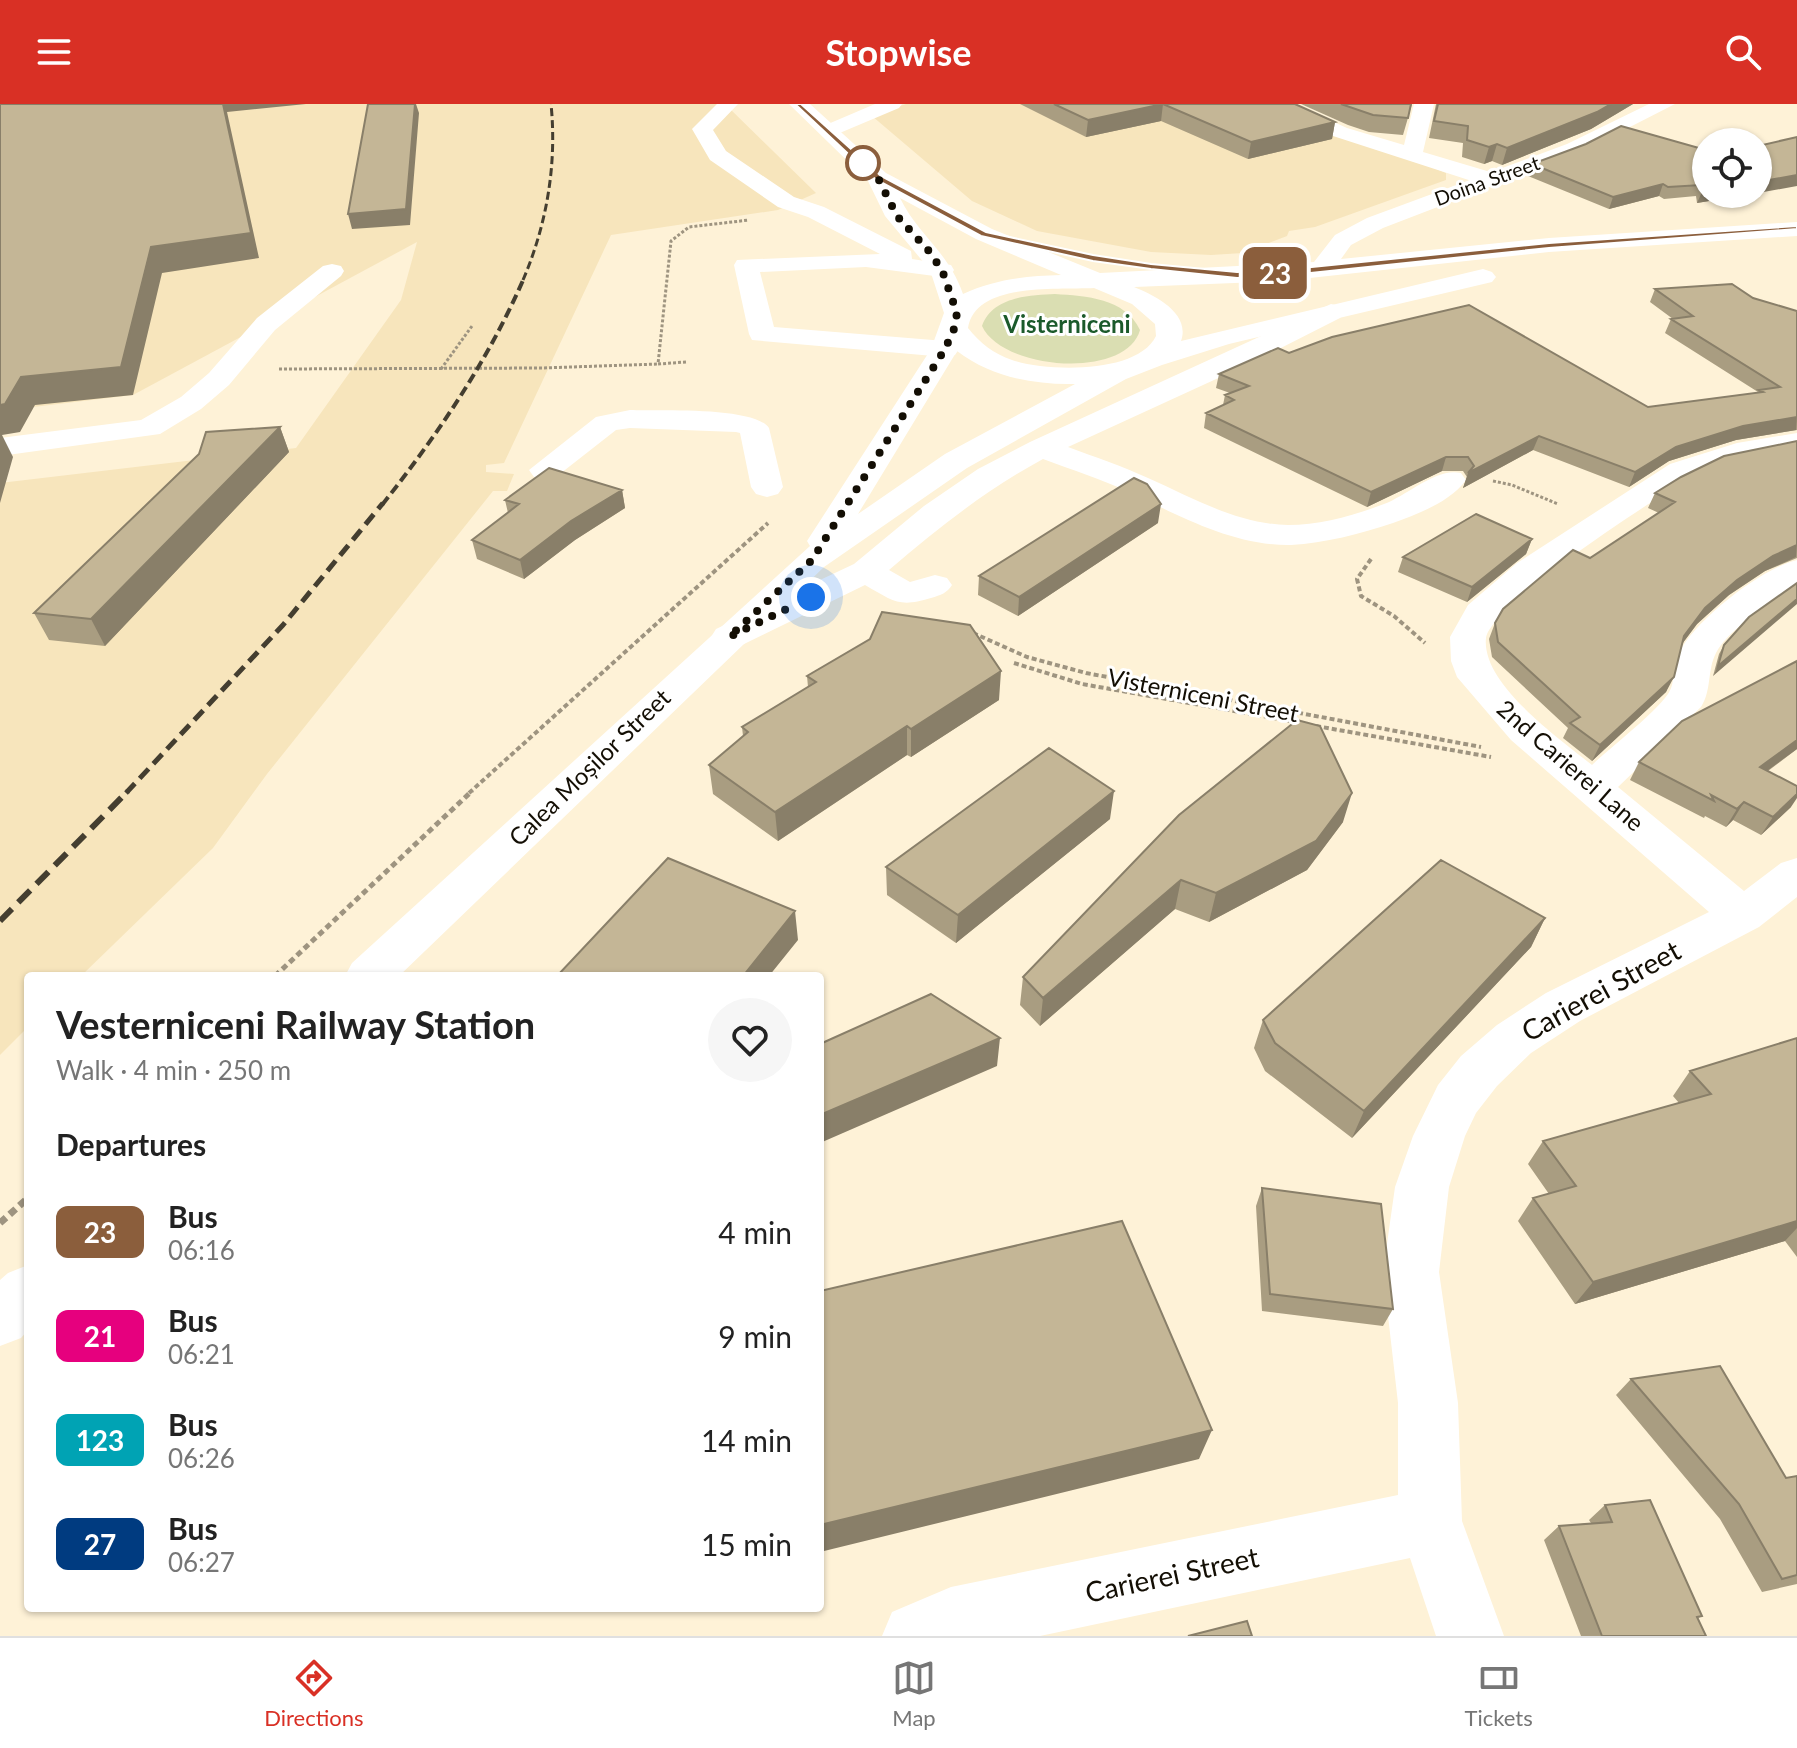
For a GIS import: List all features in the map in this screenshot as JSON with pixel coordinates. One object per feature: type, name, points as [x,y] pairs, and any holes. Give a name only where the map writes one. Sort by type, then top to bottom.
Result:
[{"type":"main road","points":[[728,104],[702,129],[718,155],[786,202],[816,212],[889,252],[942,270]]},
{"type":"main road","points":[[799,104],[878,178],[984,234],[1141,299],[1158,310],[1168,323],[1170,336],[1165,347],[1152,359]]},
{"type":"main road","points":[[1278,104],[1409,163]]},
{"type":"main road","points":[[1409,163],[1424,104]]},
{"type":"main road","name":"Doina Street","points":[[1321,270],[1334,251],[1357,231],[1589,142],[1665,104]]},
{"type":"main road","points":[[828,131],[859,118],[897,113]]},
{"type":"main road","points":[[1346,151],[1489,179]]},
{"type":"main road","points":[[878,178],[897,216],[942,270],[952,330],[964,345],[985,359],[1016,369],[1071,376],[1116,373]]},
{"type":"main road","points":[[812,560],[970,300],[992,290],[1020,284],[1321,270],[1549,245],[1797,229]]},
{"type":"main road","points":[[984,234],[1093,258],[1237,275]]},
{"type":"main road","points":[[812,560],[956,461],[1116,373],[1152,359],[1443,286],[1680,238]]},
{"type":"main road","points":[[942,270],[866,260],[746,265],[762,334],[952,330]]},
{"type":"main road","points":[[0,447],[149,428],[191,403],[219,379],[266,324],[332,271]]},
{"type":"main road","points":[[729,637],[866,571],[989,476],[1041,448],[1241,357],[1331,312]]},
{"type":"main road","points":[[545,470],[607,423],[630,419],[739,423],[754,428],[767,487]]},
{"type":"main road","points":[[1476,677],[1470,661],[1468,637],[1481,613],[1529,570],[1681,471],[1737,452],[1797,442]]},
{"type":"main road","points":[[1041,448],[1105,470],[1213,521],[1262,534],[1315,535],[1411,506],[1447,483]]},
{"type":"main road","name":"Calea Moșilor Street","points":[[373,972],[812,560]]},
{"type":"main road","points":[[1593,788],[1687,698],[1693,685],[1696,655],[1705,640],[1771,585],[1797,570]]},
{"type":"main road","points":[[866,571],[921,590]]},
{"type":"main road","name":"2nd Carierei Lane","points":[[1476,677],[1525,731],[1593,788],[1781,892]]},
{"type":"main road","name":"Carierei Street","points":[[1470,1636],[1430,1521],[1428,1403],[1411,1272],[1422,1187],[1439,1136],[1456,1100],[1479,1071],[1514,1039],[1563,1007],[1781,892]]},
{"type":"main road","points":[[0,1318],[24,1296]]},
{"type":"main road","name":"Carierei Street","points":[[916,1636],[951,1621],[1430,1521]]},
{"type":"path","points":[[441,369],[472,326]]},
{"type":"path","points":[[270,369],[542,368],[658,364]]},
{"type":"path","points":[[1447,483],[1494,481],[1512,485],[1599,522]]},
{"type":"path","points":[[1386,515],[1390,526],[1375,544],[1371,559],[1357,579],[1361,596],[1394,616],[1424,643],[1476,677]]},
{"type":"path","points":[[279,972],[474,789],[771,521]]},
{"type":"path","name":"Visterniceni Street","points":[[921,590],[979,637],[1027,657],[1086,673],[1561,762]]},
{"type":"path","points":[[1014,663],[1082,684],[1499,759]]},
{"type":"path","points":[[0,1223],[24,1202]]},
{"type":"shaded area","points":[[0,104],[725,104],[816,193],[778,210],[611,235],[504,463],[486,465],[486,472],[514,474],[507,491],[493,491],[267,774],[213,848],[85,972],[24,972],[24,1031],[0,1055],[0,483],[296,448],[401,300],[417,242],[133,395],[0,411]]},
{"type":"shaded area","points":[[906,104],[1246,104],[1417,161],[1446,173],[1446,180],[1315,227],[1289,231],[1287,236],[1243,253],[1151,252],[1037,231],[972,201],[872,116]]},
{"type":"green space","points":[[1055,294],[1092,298],[1115,305],[1133,319],[1140,330],[1130,346],[1112,357],[1063,363],[1037,360],[1013,352],[994,341],[982,326],[987,316],[1003,303],[1023,297]]},
{"type":"building","points":[[0,104],[223,104],[251,233],[151,247],[121,367],[21,377],[5,404],[0,405]]},
{"type":"building","points":[[368,104],[415,104],[406,209],[348,214]]},
{"type":"building","points":[[1054,104],[1163,104],[1088,120]]},
{"type":"building","points":[[1163,104],[1295,104],[1335,122],[1251,142]]},
{"type":"building","points":[[1341,104],[1411,104],[1408,118],[1373,115]]},
{"type":"building","points":[[1438,104],[1611,104],[1507,148],[1497,144],[1489,147],[1467,140],[1468,126],[1434,121]]},
{"type":"building","points":[[1621,126],[1692,146],[1692,186],[1668,187],[1663,184],[1613,197],[1532,164],[1586,144]]},
{"type":"building","points":[[1797,137],[1797,175],[1772,179],[1772,143]]},
{"type":"building","points":[[1732,284],[1753,298],[1797,311],[1797,417],[1743,426],[1676,447],[1635,472],[1539,436],[1468,473],[1474,466],[1468,457],[1446,457],[1371,492],[1206,413],[1234,400],[1225,395],[1249,386],[1219,374],[1278,348],[1289,353],[1332,337],[1469,305],[1648,407],[1780,387],[1671,319],[1693,316],[1655,289]]},
{"type":"building","points":[[280,427],[91,619],[34,613],[199,454],[206,432]]},
{"type":"building","points":[[1797,441],[1797,545],[1773,556],[1737,580],[1705,608],[1684,636],[1674,677],[1600,745],[1570,723],[1580,717],[1498,642],[1495,623],[1503,609],[1573,550],[1590,558],[1675,502],[1655,493],[1681,477],[1724,456]]},
{"type":"building","points":[[549,468],[622,490],[571,521],[520,560],[472,540],[519,504],[505,500]]},
{"type":"building","points":[[1134,478],[1147,484],[1161,504],[1019,597],[979,576]]},
{"type":"building","points":[[1476,514],[1532,539],[1472,587],[1403,557]]},
{"type":"building","points":[[1797,583],[1797,599],[1718,666],[1724,645],[1749,617]]},
{"type":"building","points":[[882,612],[970,625],[1001,671],[911,729],[907,726],[775,812],[709,765],[748,732],[742,727],[816,682],[807,676],[870,639]]},
{"type":"building","points":[[1797,661],[1797,740],[1760,767],[1797,786],[1797,794],[1773,817],[1744,802],[1737,809],[1711,795],[1714,801],[1639,762],[1682,721]]},
{"type":"building","points":[[1297,720],[1320,726],[1352,793],[1316,841],[1216,893],[1181,880],[1043,998],[1023,977],[1179,815]]},
{"type":"building","points":[[1049,748],[1114,791],[958,915],[886,867]]},
{"type":"building","points":[[668,858],[795,911],[746,972],[561,972]]},
{"type":"building","points":[[1441,860],[1545,918],[1364,1111],[1275,1043],[1263,1020]]},
{"type":"building","points":[[931,994],[1000,1038],[824,1113],[824,1042]]},
{"type":"building","points":[[1797,1038],[1797,1221],[1593,1282],[1533,1198],[1576,1186],[1543,1141],[1711,1094],[1690,1071]]},
{"type":"building","points":[[1262,1188],[1381,1204],[1393,1309],[1270,1294]]},
{"type":"building","points":[[1122,1221],[1212,1430],[824,1524],[824,1290]]},
{"type":"building","points":[[1720,1366],[1786,1478],[1797,1476],[1797,1575],[1782,1579],[1739,1504],[1631,1379]]},
{"type":"building","points":[[1650,1500],[1702,1616],[1697,1617],[1706,1636],[1602,1636],[1559,1526],[1612,1522],[1605,1505]]},
{"type":"building","points":[[1247,1621],[1252,1636],[1188,1636]]},
{"type":"railway","points":[[523,280],[538,237],[548,194],[553,149],[551,104]]},
{"type":"railway","points":[[382,505],[423,451],[478,368],[524,278]]},
{"type":"railway","points":[[126,793],[283,625],[383,503]]},
{"type":"railway","points":[[0,921],[128,791]]},
{"type":"bus line","name":"23","points":[[799,104],[878,178],[957,222],[984,234],[1093,258],[1151,267],[1237,275],[1282,273],[1549,245],[1797,229]]},
{"type":"district","name":"Visterniceni","points":[[1067,325]]},
{"type":"route","points":[[811,597],[729,637],[812,560],[945,349],[957,313],[942,270],[897,216],[878,178],[859,160],[863,163]]}]
